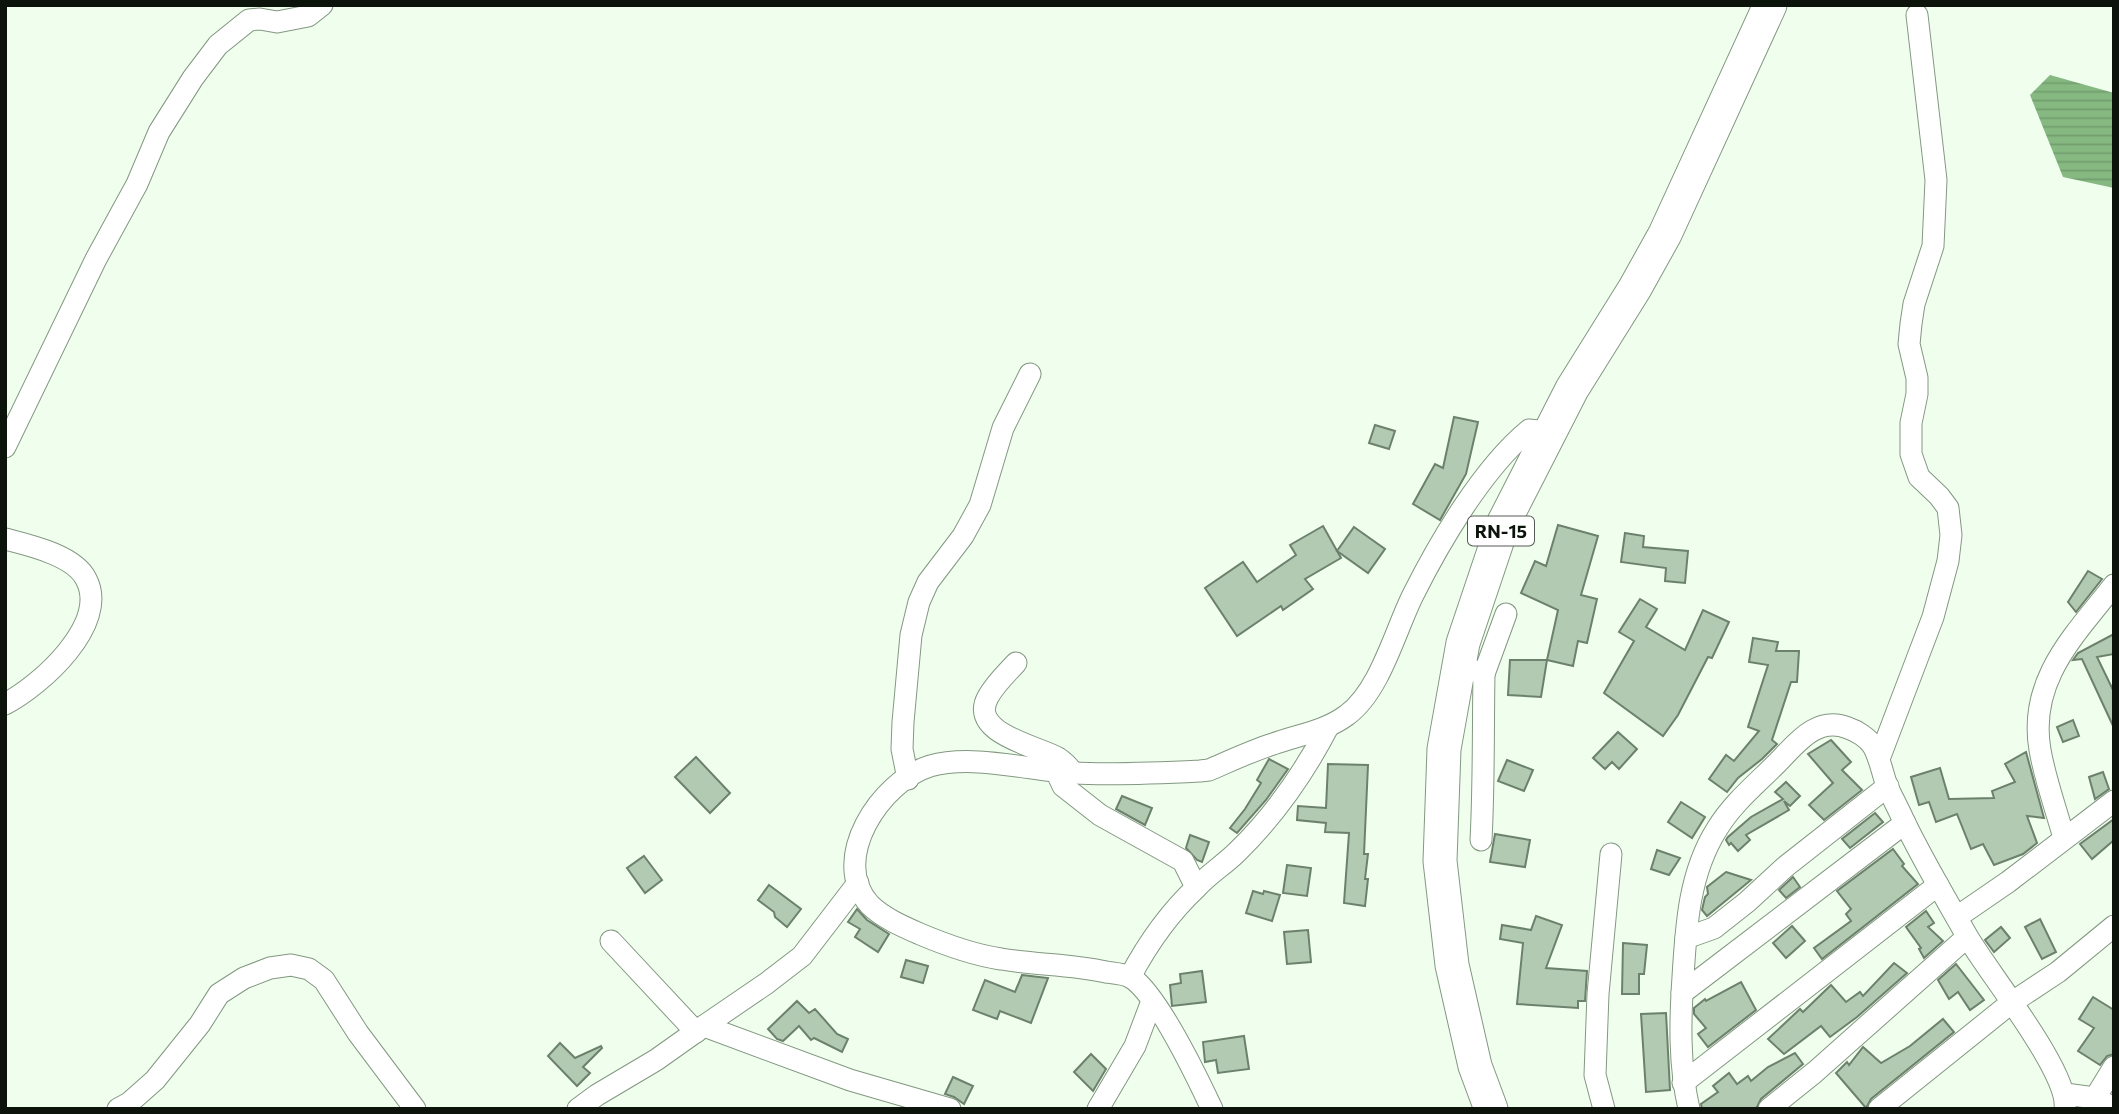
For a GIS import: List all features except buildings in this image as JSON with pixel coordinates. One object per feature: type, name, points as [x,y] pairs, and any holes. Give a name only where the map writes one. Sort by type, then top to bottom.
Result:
[{"type":"main road","name":"RN-15","points":[[1491,1109],[1475,1066],[1452,965],[1440,861],[1444,749],[1471,670],[1463,643],[1503,523],[1548,432],[1665,234],[1770,5]]},
{"type":"street","points":[[5,447],[96,259],[137,184],[159,132],[193,78],[218,45],[250,20],[277,22],[309,16],[322,5]]},
{"type":"street","points":[[1879,759],[1933,617],[1948,561],[1951,535],[1948,509],[1919,477],[1911,454],[1911,423],[1917,394],[1917,378],[1909,344],[1918,290],[1933,246],[1936,180],[1917,15]]},
{"type":"street","points":[[908,779],[902,749],[903,722],[911,635],[919,602],[928,582],[963,536],[980,505],[1003,428],[1030,374]]},
{"type":"street","points":[[1212,1109],[1188,1060],[1153,1001],[1130,977],[1075,965],[1002,959],[964,950],[920,934],[886,917],[869,904],[856,873],[858,844],[867,819],[889,792],[928,767],[949,763],[1065,772],[1209,769],[1272,744],[1328,727],[1348,715],[1373,683],[1412,596],[1444,536],[1488,476],[1513,443],[1529,430],[1548,432]]},
{"type":"street","points":[[5,539],[45,550],[72,565],[86,578],[90,596],[87,622],[74,645],[45,675],[5,704]]},
{"type":"street","points":[[2064,838],[2040,749],[2040,698],[2059,656],[2114,585]]},
{"type":"street","points":[[1481,840],[1485,774],[1471,670],[1506,614]]},
{"type":"street","points":[[1016,663],[986,699],[984,714],[991,726],[1003,734],[1057,757],[1065,772],[1063,786],[1100,815],[1183,861],[1196,887]]},
{"type":"street","points":[[1689,1109],[1683,1083],[1680,1021],[1692,888],[1703,855],[1716,830],[1740,799],[1797,742],[1818,726],[1831,724],[1845,726],[1871,743],[1905,823],[1938,885],[1968,937],[2047,1056],[2065,1101],[2095,1098],[2114,1108]]},
{"type":"street","points":[[1130,977],[1148,943],[1196,887],[1237,852],[1278,806],[1328,727]]},
{"type":"street","points":[[1686,938],[1714,928],[1785,867],[1888,786]]},
{"type":"street","points":[[1957,917],[2114,801]]},
{"type":"street","points":[[1682,993],[1905,823]]},
{"type":"street","points":[[1604,1109],[1595,1075],[1598,994],[1611,853]]},
{"type":"street","points":[[578,1109],[700,1029],[802,956],[858,883]]},
{"type":"street","points":[[1683,1083],[1938,885]]},
{"type":"street","points":[[1879,1109],[2011,1003],[2058,972],[2114,926]]},
{"type":"street","points":[[1769,1109],[1968,937]]},
{"type":"street","points":[[611,941],[700,1029],[850,1080],[950,1109]]},
{"type":"street","points":[[118,1109],[155,1080],[219,994],[244,978],[270,968],[291,965],[309,969],[324,980],[358,1033],[415,1109]]},
{"type":"street","points":[[1098,1109],[1135,1046],[1153,1001]]},
{"type":"street","points":[[2095,1098],[2114,1067]]},
{"type":"shaded area","points":[[2050,75],[2114,93],[2114,188],[2063,177],[2030,95]]}]
